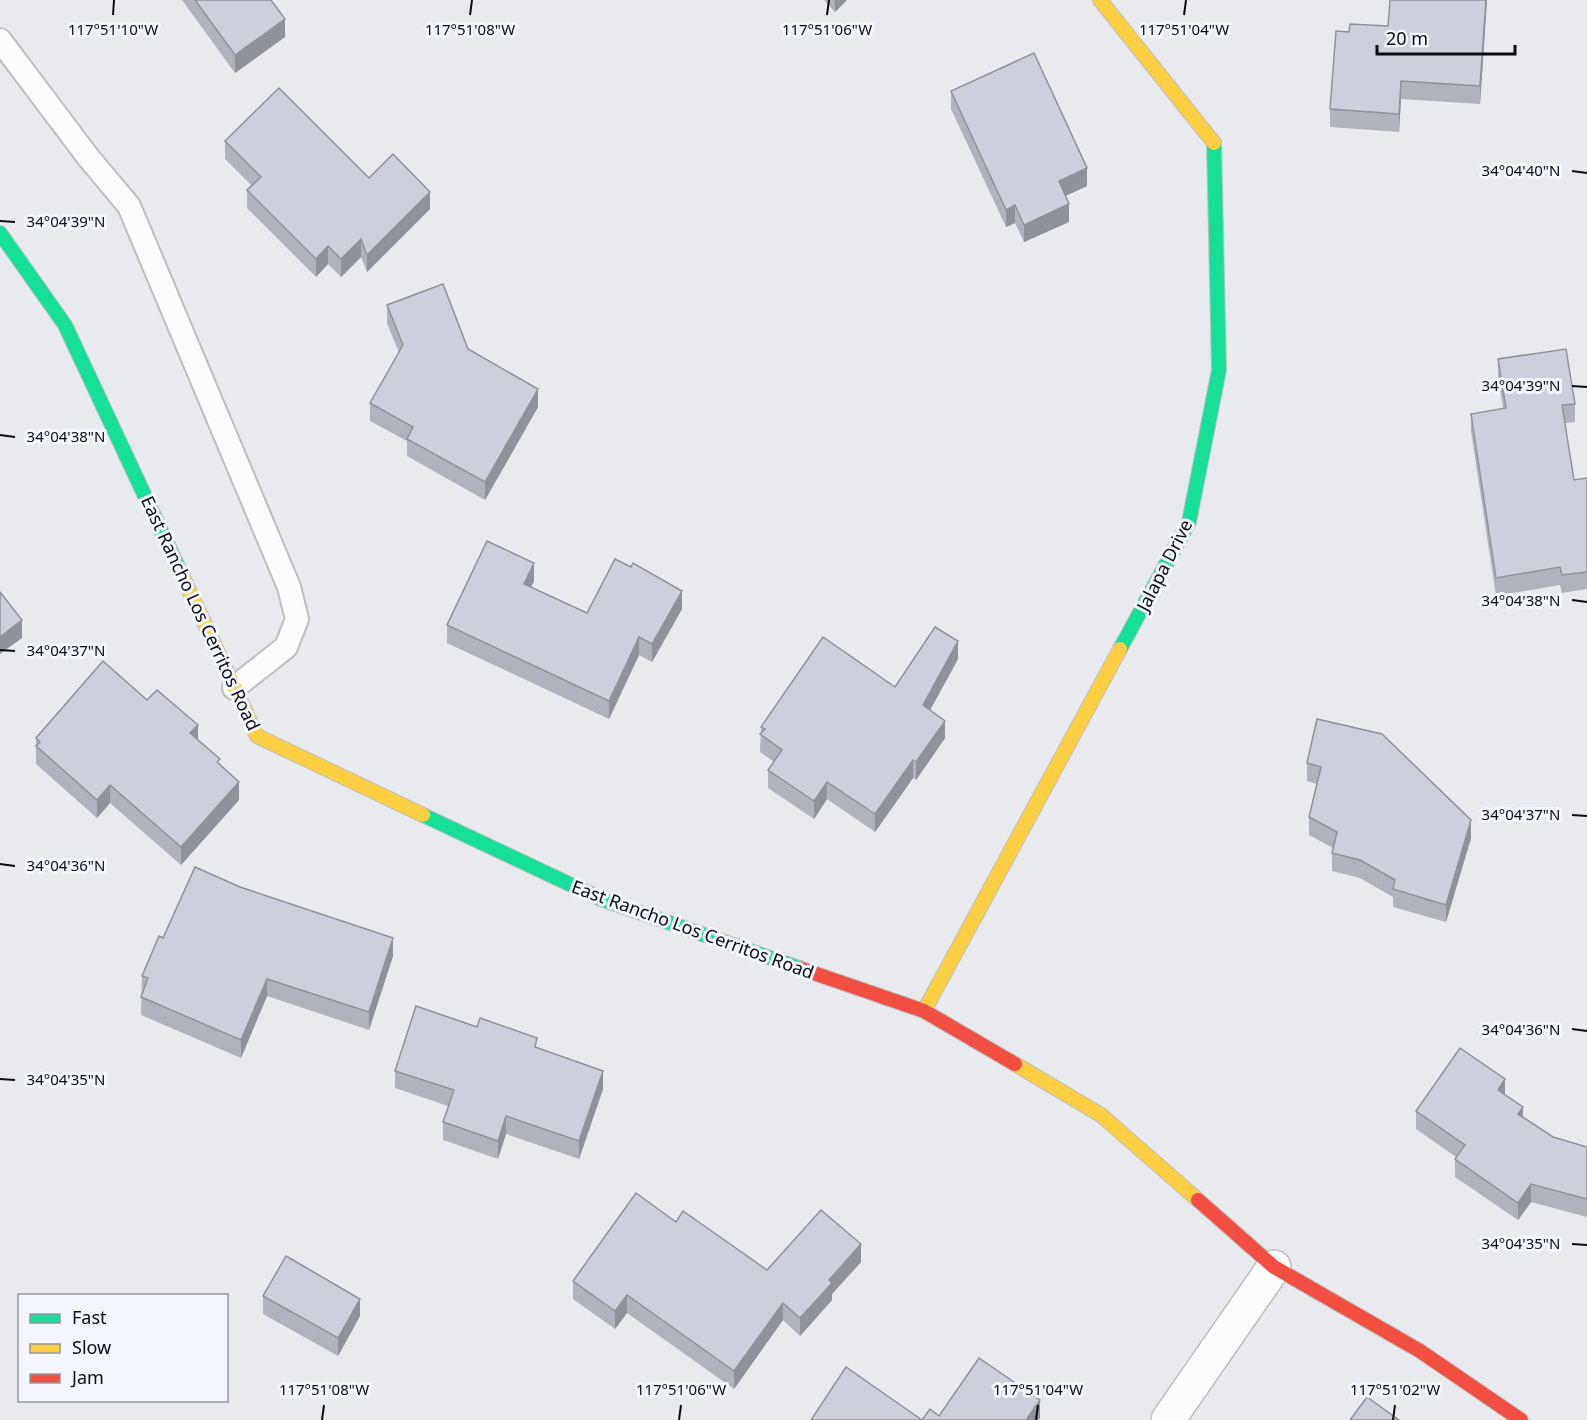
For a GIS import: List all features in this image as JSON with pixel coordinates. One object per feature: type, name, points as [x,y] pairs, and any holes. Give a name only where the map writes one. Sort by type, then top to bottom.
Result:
[{"type":"street","name":"Jalapa Drive","points":[[924,1011],[1189,522],[1219,370],[1215,144],[1100,0]]},
{"type":"street","name":"East Rancho Los Cerritos Road","points":[[0,233],[65,325],[257,736],[602,899],[924,1011],[1101,1115],[1274,1267],[1420,1351],[1521,1420]]},
{"type":"street","points":[[1168,1420],[1274,1267]]},
{"type":"lane","points":[[0,40],[88,157],[129,206],[289,587],[297,619],[286,647],[234,688]]},
{"type":"building","points":[[195,0],[271,0],[285,19],[235,55]]},
{"type":"building","points":[[1390,0],[1486,0],[1480,86],[1401,81],[1399,114],[1330,109],[1336,31],[1349,32],[1350,24],[1388,26]]},
{"type":"building","points":[[1034,53],[1087,168],[1059,181],[1069,204],[1024,225],[1015,205],[1006,210],[951,91]]},
{"type":"building","points":[[279,88],[369,178],[393,154],[430,192],[367,255],[361,239],[341,259],[328,246],[316,259],[247,190],[261,177],[225,141]]},
{"type":"building","points":[[443,284],[468,349],[538,389],[485,482],[407,439],[413,427],[370,403],[403,345],[387,305]]},
{"type":"building","points":[[1566,349],[1575,404],[1562,405],[1574,480],[1587,478],[1587,572],[1562,575],[1560,567],[1496,578],[1471,414],[1506,408],[1498,359]]},
{"type":"building","points":[[487,541],[534,563],[524,584],[587,613],[615,559],[631,567],[633,563],[682,591],[652,644],[639,637],[609,701],[447,625]]},
{"type":"building","points":[[0,592],[22,620],[0,637]]},
{"type":"building","points":[[935,627],[958,641],[923,705],[945,721],[916,762],[913,760],[875,814],[827,782],[814,801],[768,770],[782,750],[760,734],[765,729],[761,727],[823,637],[895,687]]},
{"type":"building","points":[[103,661],[147,700],[157,690],[198,725],[190,733],[220,759],[217,762],[239,782],[181,847],[110,785],[97,800],[36,746],[40,742],[36,738]]},
{"type":"building","points":[[1317,719],[1382,734],[1471,820],[1446,905],[1393,889],[1395,880],[1360,860],[1332,853],[1337,832],[1309,817],[1321,767],[1307,763]]},
{"type":"building","points":[[195,867],[240,887],[393,938],[369,1012],[267,979],[241,1040],[141,997],[148,978],[142,976],[159,936],[163,938]]},
{"type":"building","points":[[416,1006],[477,1027],[480,1018],[537,1038],[535,1047],[603,1071],[579,1141],[506,1116],[498,1141],[443,1122],[454,1090],[395,1071]]},
{"type":"building","points":[[1460,1048],[1505,1079],[1498,1090],[1523,1107],[1518,1114],[1553,1137],[1587,1147],[1587,1199],[1531,1184],[1518,1203],[1455,1159],[1465,1145],[1416,1111]]},
{"type":"building","points":[[636,1193],[676,1222],[683,1211],[767,1270],[821,1210],[861,1244],[829,1280],[832,1283],[800,1318],[783,1303],[734,1371],[627,1295],[615,1311],[573,1281]]},
{"type":"building","points":[[286,1256],[360,1299],[338,1338],[263,1296]]},
{"type":"building","points":[[979,1358],[1040,1400],[1026,1420],[922,1420],[930,1409],[939,1416]]},
{"type":"building","points":[[846,1367],[922,1420],[811,1420]]},
{"type":"building","points":[[1367,1397],[1399,1420],[1350,1420]]},
{"type":"traffic: fast","points":[[1120,649],[1189,522],[1219,370],[1214,143]]},
{"type":"traffic: fast","points":[[0,233],[65,325],[180,571]]},
{"type":"traffic: fast","points":[[423,815],[601,899],[799,968]]},
{"type":"traffic: slow","points":[[1100,0],[1214,143]]},
{"type":"traffic: slow","points":[[180,571],[257,736],[423,815]]},
{"type":"traffic: slow","points":[[924,1011],[1120,649]]},
{"type":"traffic: slow","points":[[1015,1064],[1101,1115],[1198,1200]]},
{"type":"traffic: jam","points":[[799,968],[924,1011],[1015,1064]]},
{"type":"traffic: jam","points":[[1198,1200],[1274,1267],[1420,1351],[1521,1420]]}]
